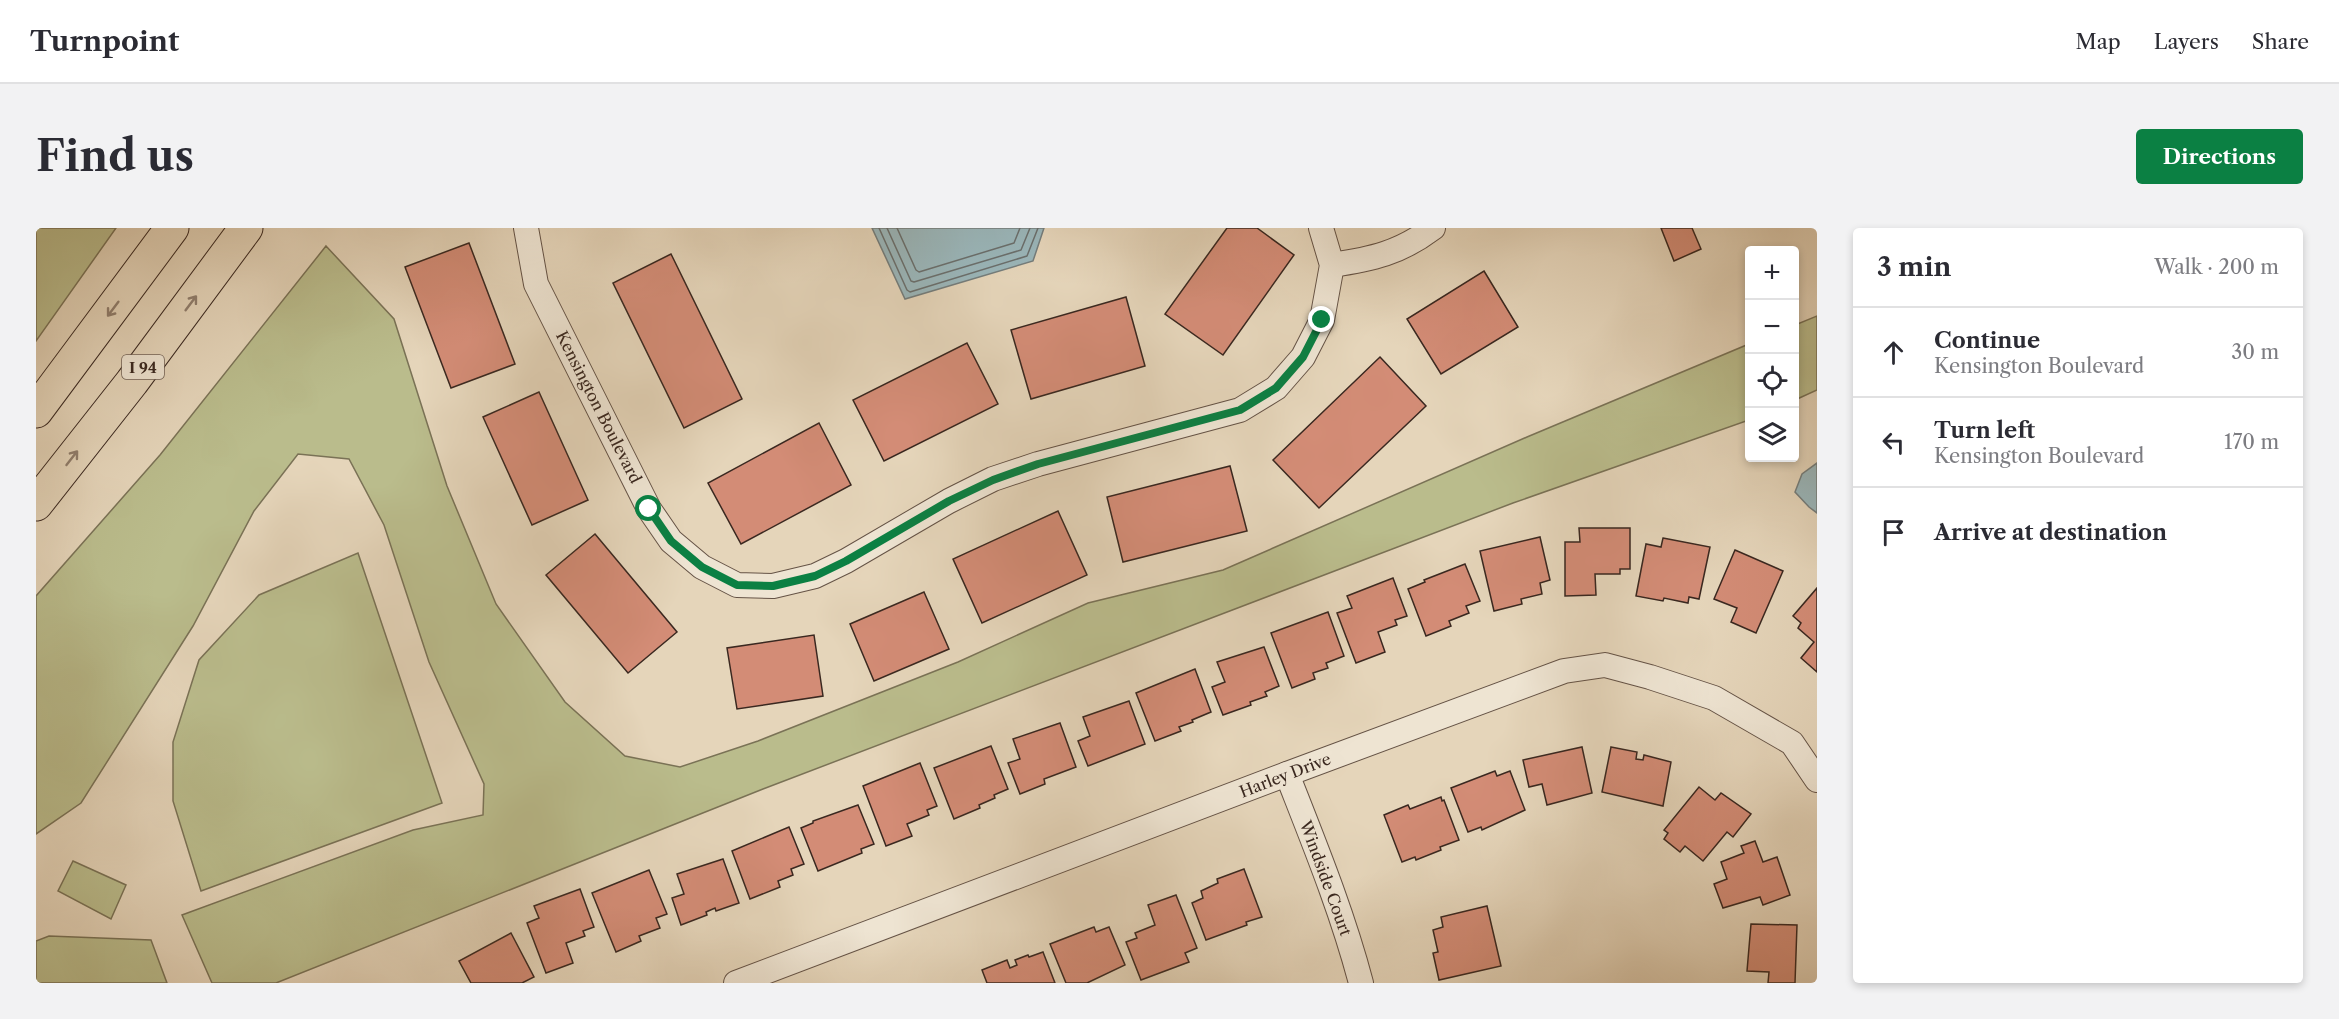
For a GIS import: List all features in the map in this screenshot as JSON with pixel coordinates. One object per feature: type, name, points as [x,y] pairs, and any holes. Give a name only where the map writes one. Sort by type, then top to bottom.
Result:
[{"type":"highway","points":[[36,411],[172,228]]},
{"type":"highway","name":"I 94","points":[[36,504],[132,382],[246,228]]},
{"type":"street","name":"Kensington Boulevard","points":[[526,228],[536,284],[649,509],[671,541],[702,567],[737,585],[773,586],[815,576],[846,561],[949,501],[993,480],[1038,464],[1240,410],[1276,388],[1303,357],[1322,320],[1332,265],[1321,228]]},
{"type":"street","points":[[1332,265],[1377,258],[1414,243],[1434,228]]},
{"type":"street","name":"Harley Drive","points":[[736,983],[1564,671],[1605,665],[1714,698],[1792,743],[1817,780]]},
{"type":"street","name":"Windside Court","points":[[1287,774],[1349,936],[1361,983]]},
{"type":"green space","points":[[36,228],[116,228],[36,341]]},
{"type":"green space","points":[[326,246],[394,319],[447,486],[496,604],[565,702],[625,756],[680,767],[758,741],[958,662],[1088,603],[1223,570],[1527,437],[1745,346],[1745,421],[1513,503],[763,789],[276,983],[212,983],[182,915],[413,830],[483,815],[484,784],[429,662],[384,525],[349,459],[298,454],[254,511],[193,626],[81,803],[36,834],[36,596],[160,455]]},
{"type":"green space","points":[[1817,316],[1817,390],[1799,398],[1799,354],[1799,323]]},
{"type":"green space","points":[[358,553],[442,803],[201,891],[173,801],[173,742],[199,660],[259,595]]},
{"type":"green space","points":[[73,861],[126,885],[111,919],[58,891]]},
{"type":"green space","points":[[49,936],[151,940],[167,983],[36,983],[36,941]]},
{"type":"water","points":[[872,228],[1044,228],[1033,261],[905,299]]},
{"type":"water","points":[[1817,463],[1817,513],[1795,492],[1802,474]]},
{"type":"building","points":[[1227,228],[1257,228],[1294,255],[1223,355],[1165,314]]},
{"type":"building","points":[[1661,228],[1692,228],[1701,249],[1674,261]]},
{"type":"building","points":[[469,243],[515,364],[451,388],[405,267]]},
{"type":"building","points":[[671,254],[742,399],[684,428],[613,283]]},
{"type":"building","points":[[1484,271],[1518,327],[1441,374],[1407,319]]},
{"type":"building","points":[[1126,297],[1145,366],[1031,399],[1011,330]]},
{"type":"building","points":[[967,343],[998,404],[884,461],[853,400]]},
{"type":"building","points":[[1380,357],[1426,406],[1319,508],[1273,460]]},
{"type":"building","points":[[539,392],[588,500],[532,525],[483,417]]},
{"type":"building","points":[[819,423],[851,485],[741,544],[708,483]]},
{"type":"building","points":[[1230,466],[1247,531],[1123,562],[1107,497]]},
{"type":"building","points":[[1058,511],[1087,575],[982,623],[953,559]]},
{"type":"building","points":[[1579,528],[1630,528],[1630,569],[1620,569],[1620,574],[1595,574],[1596,595],[1565,596],[1565,542],[1580,542]]},
{"type":"building","points":[[595,534],[677,632],[628,673],[546,575]]},
{"type":"building","points":[[1540,537],[1550,580],[1540,583],[1542,594],[1521,599],[1522,604],[1494,611],[1480,551]]},
{"type":"building","points":[[1663,538],[1710,547],[1699,599],[1689,597],[1688,603],[1636,596],[1646,544],[1661,547]]},
{"type":"building","points":[[1735,550],[1783,571],[1756,633],[1731,622],[1737,608],[1714,599]]},
{"type":"building","points":[[1465,564],[1480,601],[1466,606],[1469,613],[1449,621],[1451,626],[1426,636],[1408,589],[1425,582],[1424,580]]},
{"type":"building","points":[[1393,578],[1407,616],[1395,620],[1397,625],[1378,632],[1385,652],[1356,663],[1337,613],[1352,608],[1347,596]]},
{"type":"building","points":[[1817,588],[1817,672],[1801,658],[1814,642],[1798,628],[1801,623],[1793,616]]},
{"type":"building","points":[[924,592],[949,649],[874,681],[850,624]]},
{"type":"building","points":[[1328,612],[1344,656],[1326,663],[1328,668],[1313,673],[1315,679],[1292,688],[1271,633]]},
{"type":"building","points":[[814,635],[823,696],[737,709],[727,648]]},
{"type":"building","points":[[1264,647],[1279,686],[1265,692],[1267,696],[1250,702],[1251,705],[1223,715],[1212,687],[1225,682],[1217,662]]},
{"type":"building","points":[[1195,669],[1211,712],[1179,727],[1181,731],[1155,741],[1136,693]]},
{"type":"building","points":[[1129,701],[1145,744],[1088,766],[1078,741],[1090,736],[1083,717]]},
{"type":"building","points":[[1060,723],[1076,767],[1044,779],[1045,784],[1020,794],[1008,763],[1020,759],[1013,739]]},
{"type":"building","points":[[991,746],[1008,789],[979,805],[980,808],[954,819],[934,768]]},
{"type":"building","points":[[1582,747],[1592,793],[1547,805],[1542,784],[1529,787],[1523,760]]},
{"type":"building","points":[[1611,747],[1637,752],[1636,759],[1643,760],[1644,755],[1671,762],[1663,806],[1602,792]]},
{"type":"building","points":[[920,763],[937,806],[927,810],[929,815],[907,824],[912,836],[886,846],[863,786]]},
{"type":"building","points":[[1495,771],[1497,776],[1510,771],[1525,810],[1482,830],[1481,827],[1468,832],[1451,788]]},
{"type":"building","points":[[1699,787],[1715,800],[1721,793],[1751,814],[1733,837],[1727,832],[1703,861],[1685,846],[1680,852],[1664,839],[1668,833],[1664,830]]},
{"type":"building","points":[[1441,797],[1459,840],[1416,860],[1415,857],[1402,862],[1384,815],[1408,805],[1410,809]]},
{"type":"building","points":[[858,805],[874,844],[861,849],[862,853],[818,871],[801,828],[813,821]]},
{"type":"building","points":[[789,827],[804,864],[791,869],[793,875],[778,881],[780,887],[750,899],[732,851]]},
{"type":"building","points":[[1755,841],[1763,862],[1777,857],[1790,895],[1763,905],[1760,897],[1723,908],[1714,884],[1727,879],[1721,862],[1744,853],[1741,846]]},
{"type":"building","points":[[723,859],[739,903],[716,911],[715,908],[706,912],[707,915],[681,925],[672,898],[684,894],[677,874]]},
{"type":"building","points":[[1244,869],[1262,917],[1206,940],[1192,903],[1203,898],[1201,891],[1218,883],[1217,879]]},
{"type":"building","points":[[649,870],[667,914],[656,918],[660,928],[639,936],[641,941],[616,952],[592,893]]},
{"type":"building","points":[[580,889],[594,927],[583,931],[585,936],[566,943],[573,963],[546,973],[527,923],[539,918],[534,906]]},
{"type":"building","points":[[1176,895],[1197,948],[1185,953],[1189,962],[1141,980],[1126,942],[1137,938],[1135,933],[1155,925],[1148,905]]},
{"type":"building","points":[[1487,906],[1501,966],[1439,980],[1433,953],[1438,952],[1433,930],[1443,927],[1441,917]]},
{"type":"building","points":[[1751,924],[1797,925],[1795,983],[1768,983],[1769,972],[1747,971]]},
{"type":"building","points":[[1094,927],[1096,932],[1109,927],[1125,965],[1087,983],[1066,983],[1050,944]]},
{"type":"building","points":[[511,933],[534,977],[522,983],[471,983],[459,961]]},
{"type":"building","points":[[1043,952],[1055,983],[987,983],[982,970],[1007,960],[1010,968],[1017,965],[1015,960]]},
{"type":"route","points":[[649,509],[671,541],[702,567],[737,585],[773,586],[815,576],[846,561],[949,501],[993,480],[1038,464],[1240,410],[1276,388],[1303,357],[1322,320]]}]
